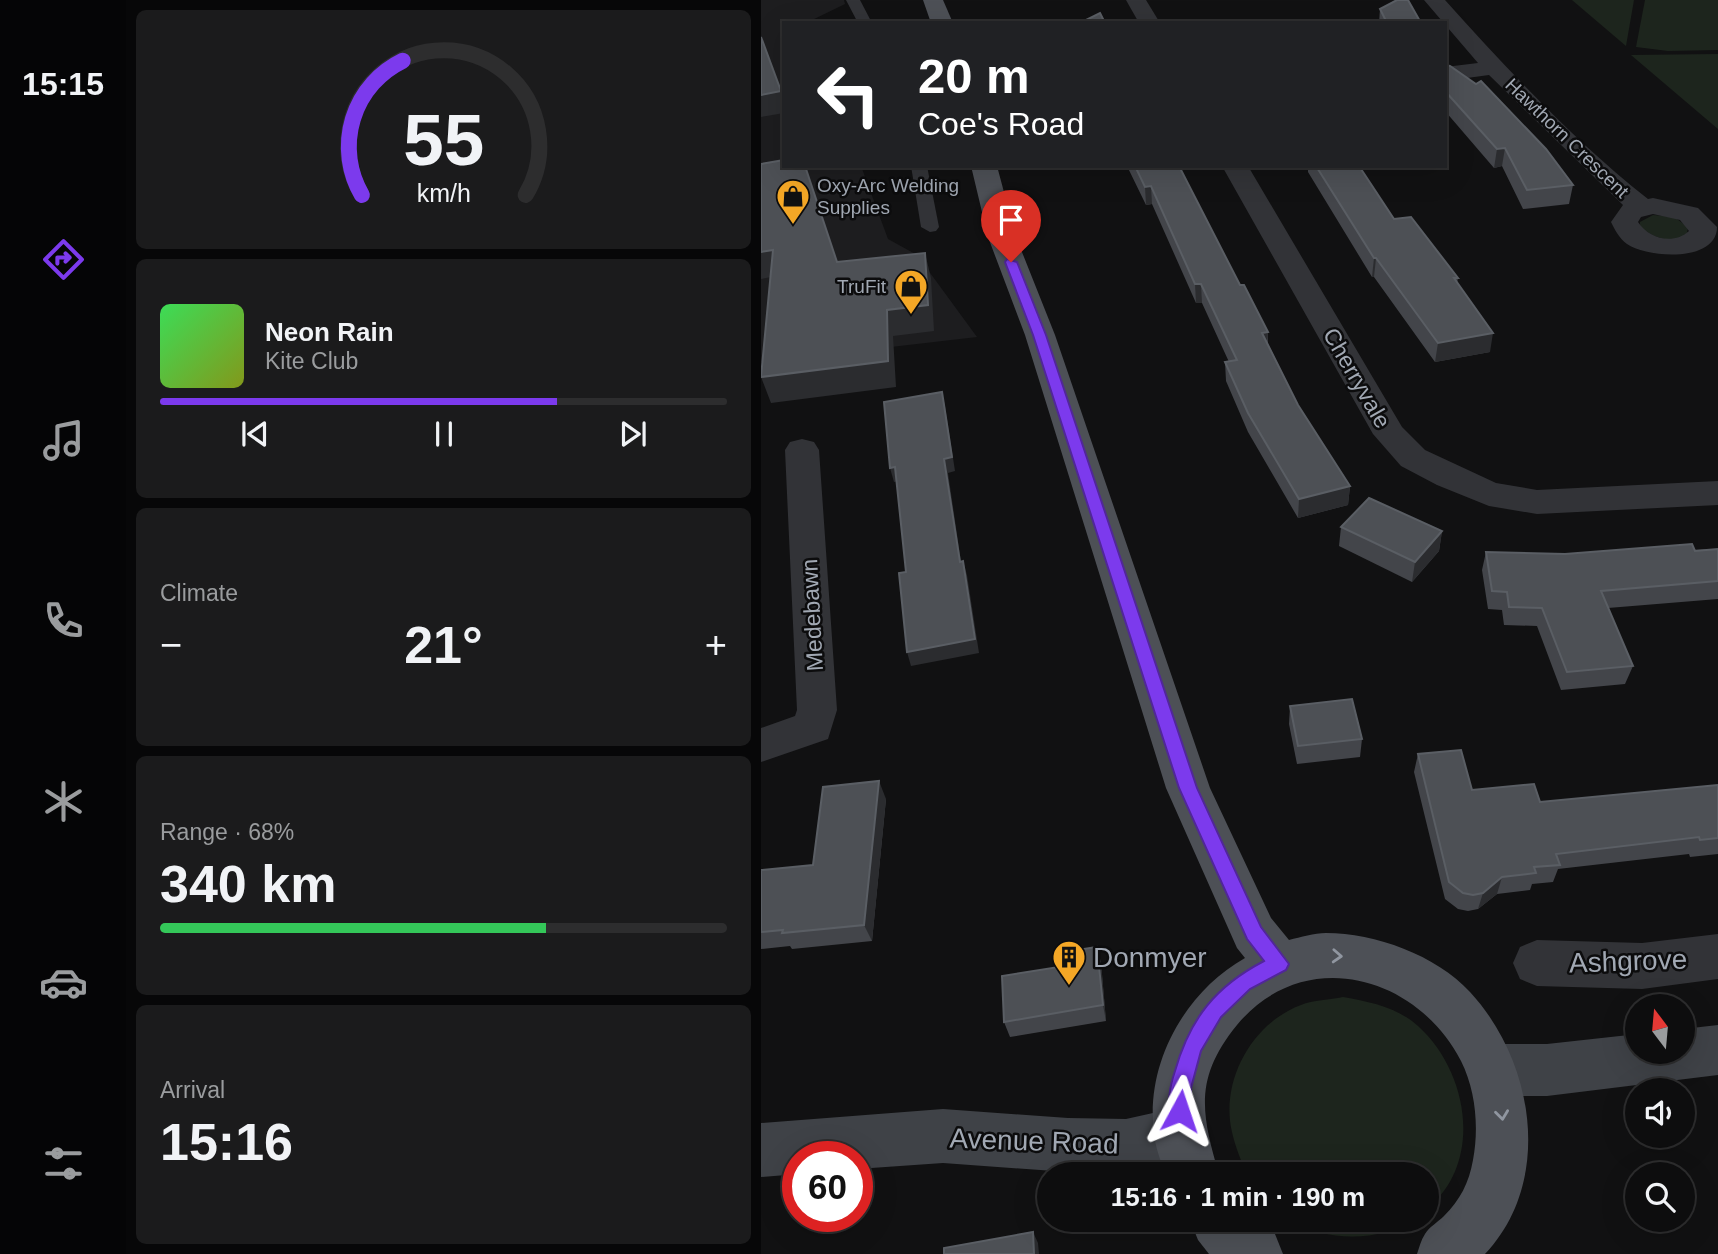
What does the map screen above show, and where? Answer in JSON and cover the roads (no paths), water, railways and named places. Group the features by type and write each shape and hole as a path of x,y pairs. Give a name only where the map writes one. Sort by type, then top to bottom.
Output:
{"main road":[{"path":"933,0 941,21"},
{"path":"985,168 1002,237 1040,335 1188,788 1254,933 1279,964"},
{"path":"1186,1154 1180,1088 1192,1046 1214,1010 1243,982 1279,964 1320,955 1363,957 1404,971 1441,995 1472,1029 1494,1070 1504,1121 1499,1173 1478,1220 1445,1254"},
{"path":"1494,1070 1547,1070 1718,1050"},
{"name":"Avenue Road","path":"761,1150 943,1136 1126,1146 1186,1154"},
{"path":"1227,1232 1255,1254"}],"street":[{"path":"1136,0 1149,21"},
{"name":"Hawthorn Crescent","path":"1434,0 1494,68 1615,186 1641,207"},
{"name":"Hawthorn Crescent","path":"1447,75 1494,68"},
{"name":"Cherryvale","path":"1236,168 1389,434 1413,458 1489,494 1537,502 1718,493"},
{"name":"Medebawn","path":"762,744 813,727 817,710 802,450"},
{"name":"Ashgrove","path":"1537,963 1642,966 1718,956"}],"lane":[{"path":"853,0 864,21"},
{"path":"919,168 930,227"}],"place":[{"name":"Oxy-Arc Welding Supplies","path":"793,226"},
{"name":"TruFit","path":"911,316"},
{"name":"Donmyer","path":"1069,987"}]}
